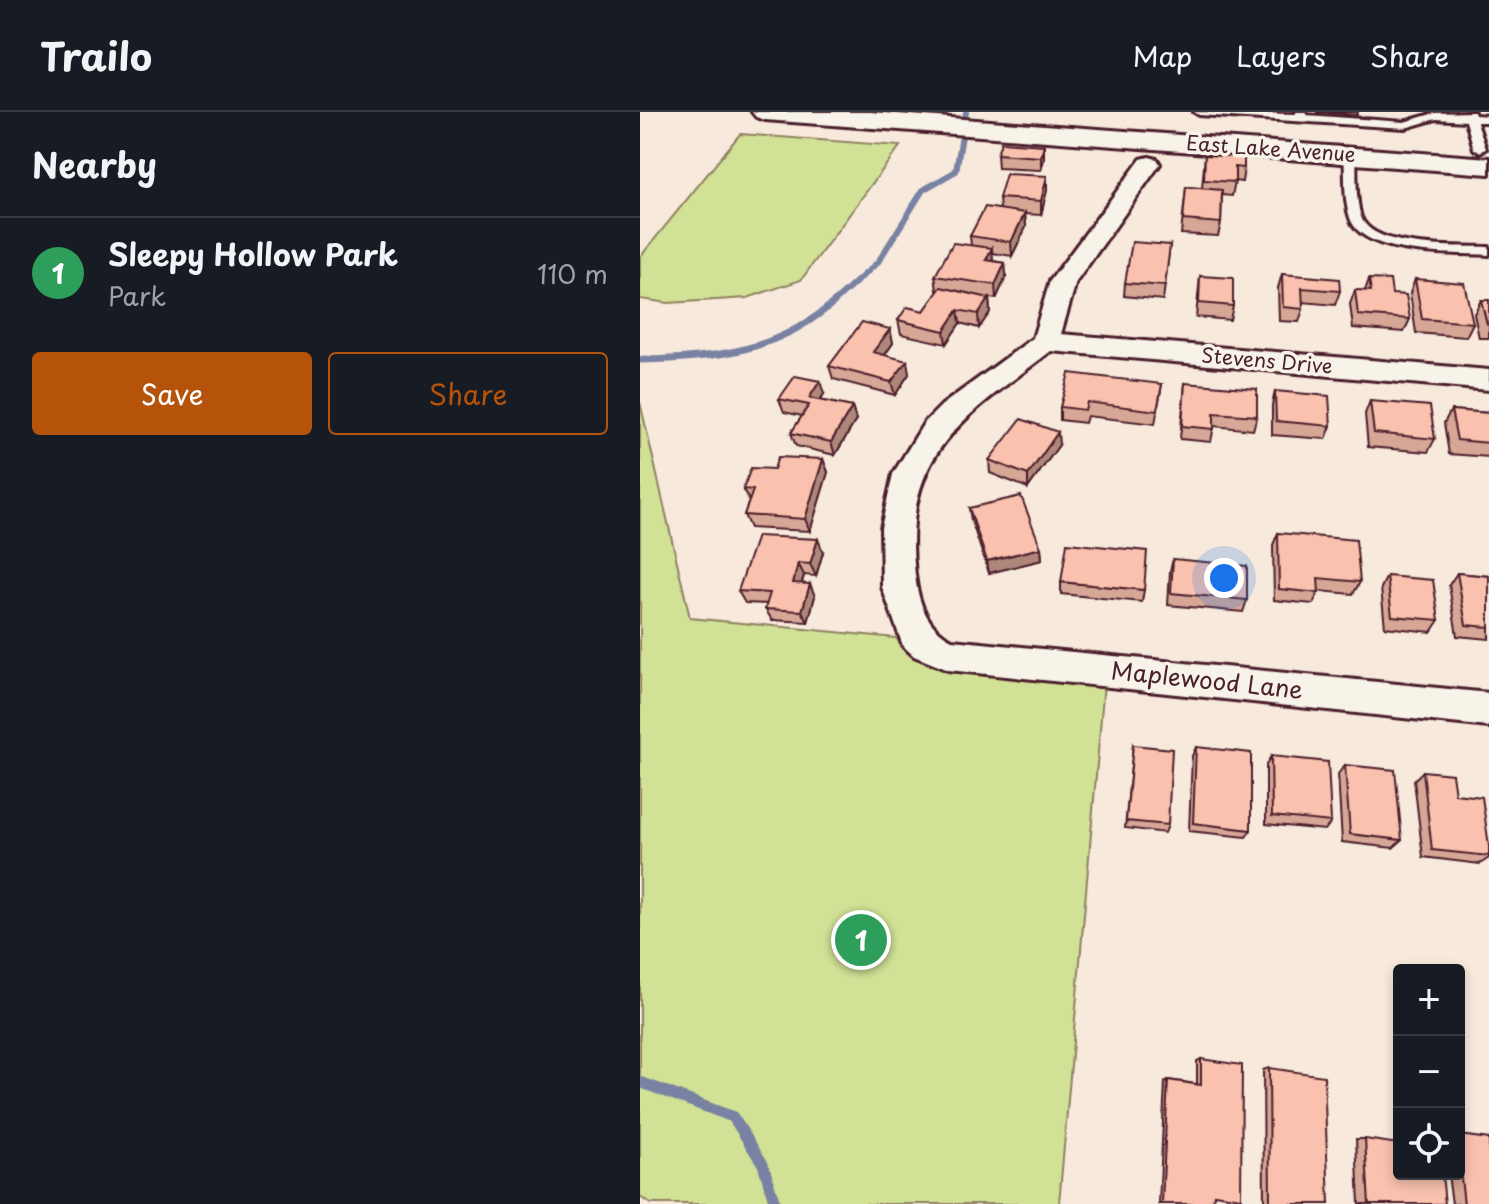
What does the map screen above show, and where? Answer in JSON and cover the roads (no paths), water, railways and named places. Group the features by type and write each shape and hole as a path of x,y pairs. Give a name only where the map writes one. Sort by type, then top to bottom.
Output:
{"main road":[{"name":"East Lake Avenue","path":"765,112 936,116 1350,155 1486,155"},
{"name":"East Lake Avenue","path":"984,122 1199,118 1486,155"}],"street":[{"path":"1045,342 1063,281 1149,164"},
{"name":"Stevens Drive","path":"1045,342 1489,380"},
{"name":"Maplewood Lane","path":"1045,342 952,412 935,430 908,474 897,528 899,587 916,635 927,645 948,655 1489,710"}],"lane":[{"path":"1199,118 1301,115 1405,125 1435,116 1470,115 1489,119"},
{"path":"1470,115 1486,155"},
{"path":"1350,155 1356,219 1371,236 1401,245 1489,251"}],"waterway":[{"path":"832,304 878,262 923,190 956,171 966,112"},
{"path":"640,360 693,358 767,342 813,319 834,302"},
{"path":"640,1082 733,1117 763,1164 775,1204"}],"place":[{"name":"Sleepy Hollow Park","path":"861,940"}]}
